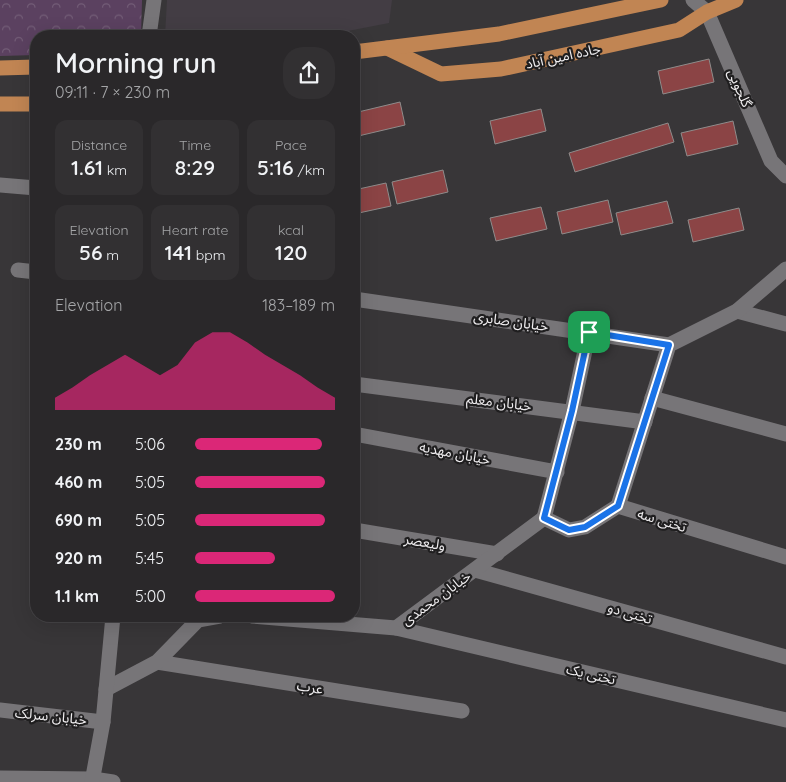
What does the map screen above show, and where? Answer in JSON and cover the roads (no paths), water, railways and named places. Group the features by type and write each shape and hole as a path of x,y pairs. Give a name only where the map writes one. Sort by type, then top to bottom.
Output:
{"main road":[{"path":"360,51 499,34 661,0"},
{"name":"جاده امین آباد","path":"387,48 440,74 501,69 679,30 707,12 736,0"},
{"path":"0,68 30,67"},
{"path":"0,104 30,104"}],"street":[{"path":"150,30 154,0"},
{"name":"گلجویی","path":"693,0 707,12 771,161 786,176"},
{"path":"0,185 30,188"},
{"path":"589,332 572,411 544,518 569,530 585,527 618,506 669,345 737,311 786,269"},
{"path":"18,270 30,271"},
{"name":"خیابان صابری","path":"360,300 669,345"},
{"path":"737,311 786,324"},
{"name":"خیابان معلم","path":"360,385 645,422"},
{"path":"652,398 786,434"},
{"name":"خیابان مهدیه","path":"360,435 557,472"},
{"name":"تختی سه","path":"618,506 786,557"},
{"name":"خیابان محمدی","path":"324,622 396,628 544,518"},
{"name":"ولیعصر","path":"360,531 497,554"},
{"name":"تختی دو","path":"475,570 786,657"},
{"path":"93,780 103,722 112,622"},
{"path":"106,689 158,662 196,622"},
{"name":"تختی یک","path":"396,628 786,720"},
{"name":"عرب","path":"158,662 462,711"},
{"name":"خیابان سرلک","path":"0,710 103,722"},
{"path":"0,778 113,782"}]}
